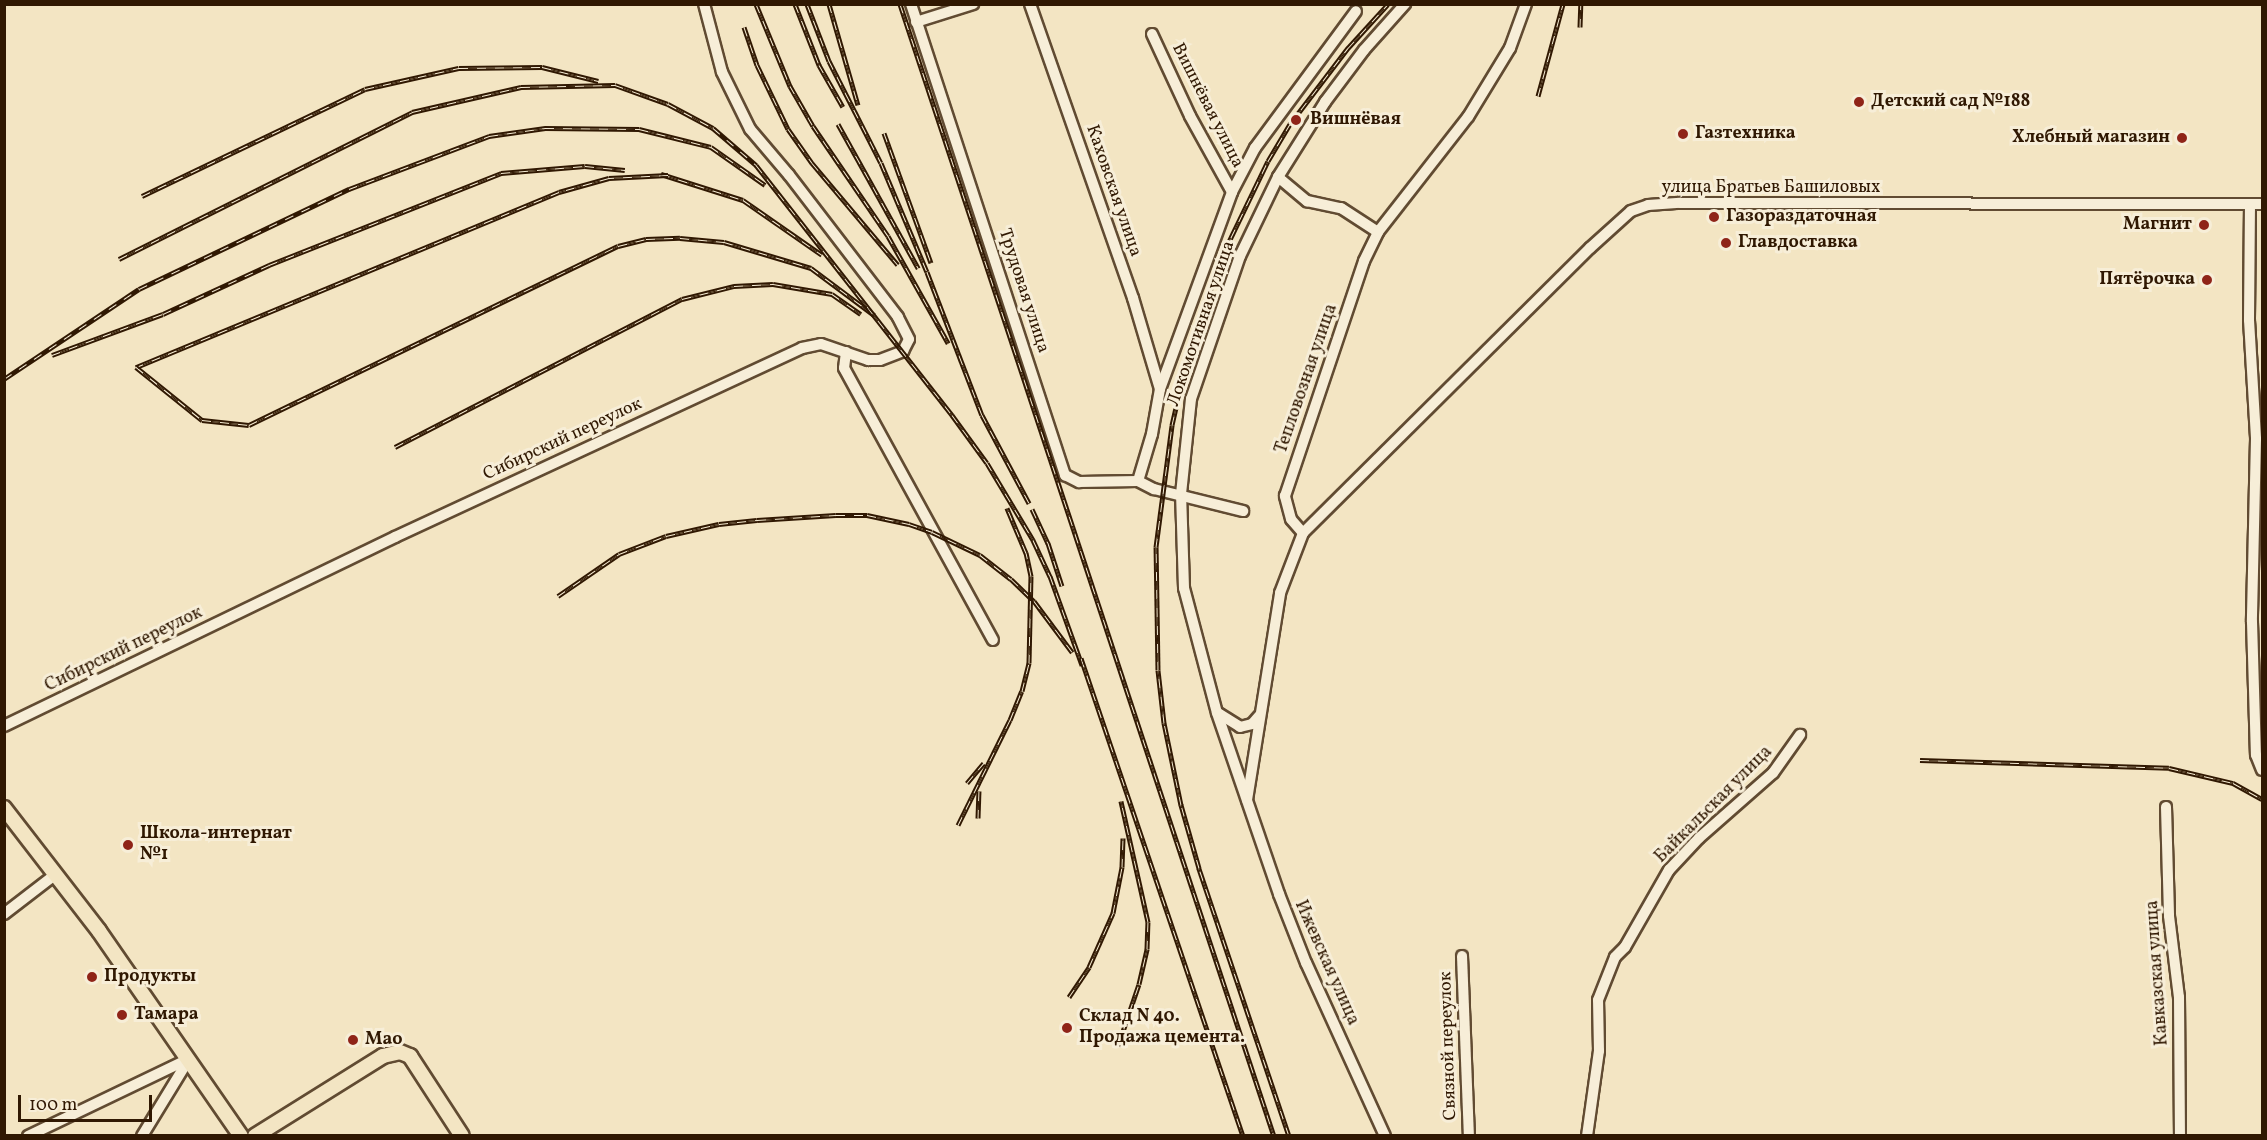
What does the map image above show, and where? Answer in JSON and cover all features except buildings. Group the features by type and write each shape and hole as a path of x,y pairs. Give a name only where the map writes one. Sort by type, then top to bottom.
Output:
{"main road":[{"path":"4,808 56,874 189,1059 241,1136"},
{"path":"255,1136 383,1056 400,1052 410,1056 462,1136"}],"street":[{"name":"Сибирский переулок","path":"4,726 395,537 802,348 821,344 868,360 893,357 908,344 907,332 789,175 750,129 722,72 704,4"},
{"name":"Трудовая улица","path":"910,4 1065,475 1079,482 1138,481 1155,489 1243,511"},
{"path":"916,22 973,4"},
{"name":"Каховская улица","path":"1030,4 1133,298 1160,389"},
{"name":"Локомотивная улица","path":"1247,801 1217,712 1184,588 1181,494 1187,418 1198,377 1240,256 1278,177 1325,102 1364,50 1405,4"},
{"name":"Тепловозная улица","path":"1303,532 1291,519 1285,496 1364,261 1378,232 1468,117 1510,48 1526,4"},
{"path":"1138,481 1152,434 1160,389 1233,192 1255,148 1356,11"},
{"name":"Вишнёвая улица","path":"1152,34 1190,116 1233,192"},
{"path":"1278,177 1307,201 1341,208 1378,232"},
{"path":"2250,204 2249,320 2256,439 2252,622 2256,755 2262,771"},
{"name":"улица Братьев Башиловых","path":"1303,532 1590,248 1631,211 1648,205 2262,204"},
{"path":"846,352 844,368 993,640"},
{"path":"1247,801 1280,593 1303,532"},
{"path":"1217,712 1240,727 1252,724 1259,716"},
{"name":"Байкальская улица","path":"1587,1136 1599,1051 1598,1000 1615,957 1624,947 1669,870 1699,838 1773,773 1800,735"},
{"name":"Ижевская улица","path":"1247,801 1272,876 1306,963 1385,1136"},
{"name":"Кавказская улица","path":"2166,807 2169,916 2179,997 2180,1136"},
{"path":"4,914 56,874"},
{"name":"Связной переулок","path":"1462,956 1469,1136"},
{"path":"28,1136 189,1059"},
{"path":"142,1136 189,1059"}],"railway":[{"path":"756,4 790,86 813,126 888,236 948,343"},
{"path":"795,4 819,65 843,107"},
{"path":"807,4 829,61 881,163 927,272 982,415 1029,503"},
{"path":"829,4 858,105"},
{"path":"900,4 1274,1136"},
{"path":"1289,1136 1199,868 1181,805 1164,723 1158,670 1156,547 1172,425 1188,355 1223,254 1268,161 1290,124 1348,48 1388,4"},
{"path":"1538,96 1563,4"},
{"path":"1580,27 1581,4"},
{"path":"744,27 757,65 788,129 812,163 898,265"},
{"path":"142,196 365,89 459,68 542,67 598,81"},
{"path":"119,259 412,112 521,87 615,85 668,104 713,128 756,165 952,415 987,463 1033,540 1050,576 1082,665"},
{"path":"838,124 918,268"},
{"path":"4,379 139,289 349,189 489,136 545,128 639,129 711,147 765,185"},
{"path":"884,133 931,263"},
{"path":"52,355 163,314 269,265 501,173 585,166 625,170"},
{"path":"661,174 743,200 822,255"},
{"path":"668,175 609,178 559,192 136,367 202,420 249,425 618,246 646,239 680,238 724,242 811,268 874,315"},
{"path":"395,447 682,299 734,286 773,284 832,294 861,314"},
{"path":"958,825 1010,720 1022,691 1029,663 1031,576 1026,553 1007,508"},
{"path":"1032,509 1048,543 1062,586"},
{"path":"558,596 619,554 666,536 719,524 757,520 867,515 909,524 932,532 980,555 1011,579 1034,601 1072,652"},
{"path":"1081,658 1243,1136"},
{"path":"1920,760 2169,768 2233,783 2262,799"},
{"path":"967,783 984,763"},
{"path":"978,818 979,791"},
{"path":"1118,1046 1139,984 1147,949 1148,922 1121,801"},
{"path":"1069,997 1089,967 1113,913 1122,867 1123,838"}],"place":[{"name":"Детский сад №188","path":"1859,102"},
{"name":"Вишнёвая","path":"1296,120"},
{"name":"Газтехника","path":"1683,134"},
{"name":"Хлебный магазин","path":"2182,138"},
{"name":"Газораздаточная","path":"1714,217"},
{"name":"Магнит","path":"2204,225"},
{"name":"Главдоставка","path":"1726,243"},
{"name":"Пятёрочка","path":"2207,280"},
{"name":"Школа-интернат №1","path":"128,845"},
{"name":"Продукты","path":"92,977"},
{"name":"Тамара","path":"122,1015"},
{"name":"Склад N 40. Продажа цемента.","path":"1067,1028"},
{"name":"Мао","path":"353,1040"}]}
